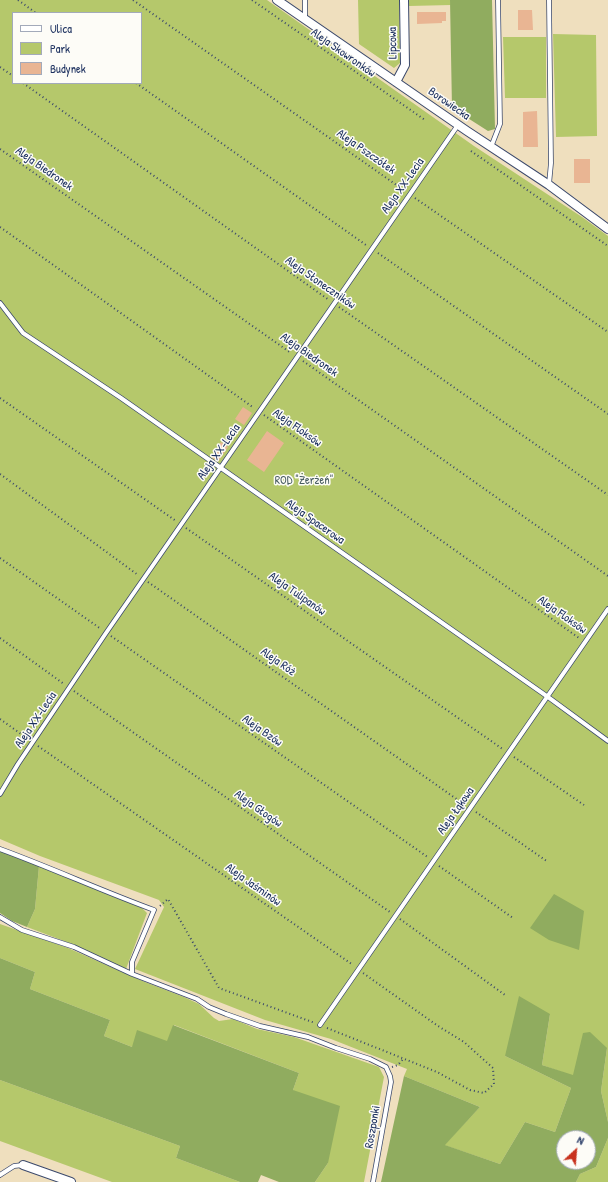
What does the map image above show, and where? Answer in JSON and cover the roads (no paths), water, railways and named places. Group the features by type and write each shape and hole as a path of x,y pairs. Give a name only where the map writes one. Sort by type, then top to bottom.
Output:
{"street":[{"name":"Borowiecka","path":"276,0 549,185 608,229"},
{"name":"Lipcowa","path":"396,82 405,66 404,0"},
{"path":"23,1165 71,1182"}],"lane":[{"path":"305,0 305,20"},
{"path":"491,147 500,124 498,0"},
{"path":"549,0 551,163 549,185"},
{"name":"Aleja XX-Lecia","path":"0,794 106,633 458,124"},
{"name":"Aleja Spacerowa","path":"0,304 23,333 121,398 220,467 548,697 608,741"},
{"name":"Aleja Łąkowa","path":"320,1025 608,609"},
{"path":"0,848 113,895 154,910 132,962 132,974 74,947 22,930 0,917"},
{"name":"Roszponki","path":"132,974 187,994 219,1011 260,1026 308,1037 370,1059 386,1067 391,1082 373,1182"},
{"path":"0,1174 14,1166 23,1165"}],"park label":[{"name":"ROD \"Żerżeń\"","path":"304,481"}]}
